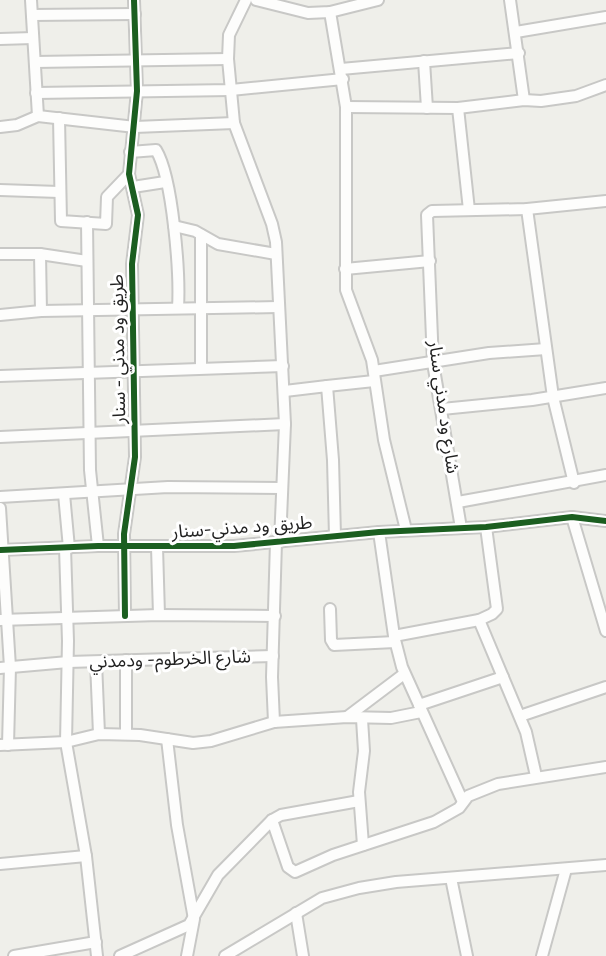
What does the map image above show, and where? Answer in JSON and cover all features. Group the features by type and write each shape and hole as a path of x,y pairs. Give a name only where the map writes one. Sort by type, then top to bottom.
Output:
{"street":[{"path":"31,0 38,116"},
{"path":"134,0 137,91 135,127 130,152 156,150 174,225 179,265 178,308"},
{"path":"246,0 229,34 228,59 234,123 275,231 285,391 273,657 274,722"},
{"path":"256,0 308,13 330,12 378,0"},
{"path":"304,0 308,13"},
{"path":"510,0 524,100"},
{"path":"330,12 346,107 346,290 374,376 384,440 406,530"},
{"path":"32,15 135,14"},
{"path":"516,32 606,17"},
{"path":"0,39 33,38"},
{"path":"36,93 231,90 424,61 519,53"},
{"path":"34,62 228,59"},
{"path":"424,61 427,108"},
{"path":"346,107 458,108 576,96 606,85"},
{"path":"458,108 469,210 527,209 606,201"},
{"path":"0,127 17,125 38,116 135,127 234,123"},
{"path":"59,118 61,221 106,224 108,197 129,174"},
{"name":"طريق ود مدني - سنار","path":"125,616 124,534 132,489 135,429 132,371 134,310 132,264 138,215 129,174 130,152"},
{"path":"133,187 165,182"},
{"path":"0,190 59,192"},
{"path":"527,209 553,397 574,483"},
{"name":"شارع ود مدني سنار","path":"461,528 434,363 427,214 469,210"},
{"name":"طريق ود مدني - سنار","path":"87,222 91,491 98,546"},
{"path":"174,225 218,244 276,254"},
{"path":"201,235 201,368"},
{"path":"0,254 40,254 87,261"},
{"path":"40,254 41,311"},
{"path":"345,269 430,261"},
{"path":"0,315 41,311 278,307"},
{"path":"285,391 327,386 489,353 546,349"},
{"path":"0,376 283,366"},
{"path":"327,386 333,460 334,536"},
{"path":"442,409 553,397 606,388"},
{"path":"0,437 135,429 285,424"},
{"path":"458,502 574,483 606,475"},
{"name":"طريق ود مدني-سنار","path":"0,497 201,486 281,488"},
{"path":"64,494 67,548"},
{"path":"0,508 5,668 4,745 66,742 99,734 126,734 193,743 211,741 274,722 346,717 391,718 503,677"},
{"path":"572,517 606,631"},
{"name":"طريق ود مدني-سنار","path":"2,550 98,546 234,546 380,531 486,527 572,517 606,521"},
{"path":"330,609 331,640 334,645 395,639 479,620 492,614 496,609 486,527"},
{"path":"380,531 395,639 404,674 463,802"},
{"path":"157,547 159,615"},
{"name":"شارع الخرطوم- ودمدني","path":"67,548 66,742 86,856 98,956"},
{"path":"3,619 159,615 275,616"},
{"path":"479,620 520,716 536,776"},
{"name":"شارع الخرطوم- ودمدني","path":"5,668 68,662 273,657"},
{"path":"126,660 126,734"},
{"path":"96,662 99,734"},
{"path":"346,717 404,674"},
{"path":"520,716 606,687"},
{"path":"362,719 364,751 359,801 363,845"},
{"path":"167,739 177,825 194,919 187,956"},
{"path":"272,820 288,867 292,871 434,822 454,811 468,796 498,784 536,776 606,767"},
{"path":"120,956 189,924 218,875 272,820 281,815 359,801"},
{"path":"0,864 86,856"},
{"path":"225,956 322,898 359,888 606,865"},
{"path":"542,956 566,869"},
{"path":"451,878 467,956"},
{"path":"296,913 303,956"},
{"path":"14,956 96,942"}],"cycle path":[{"path":"125,616 124,534 135,457 132,264 138,215 129,174 137,91 134,0"},
{"path":"0,550 98,546 234,546 379,532 486,527 572,517 606,521"}]}
